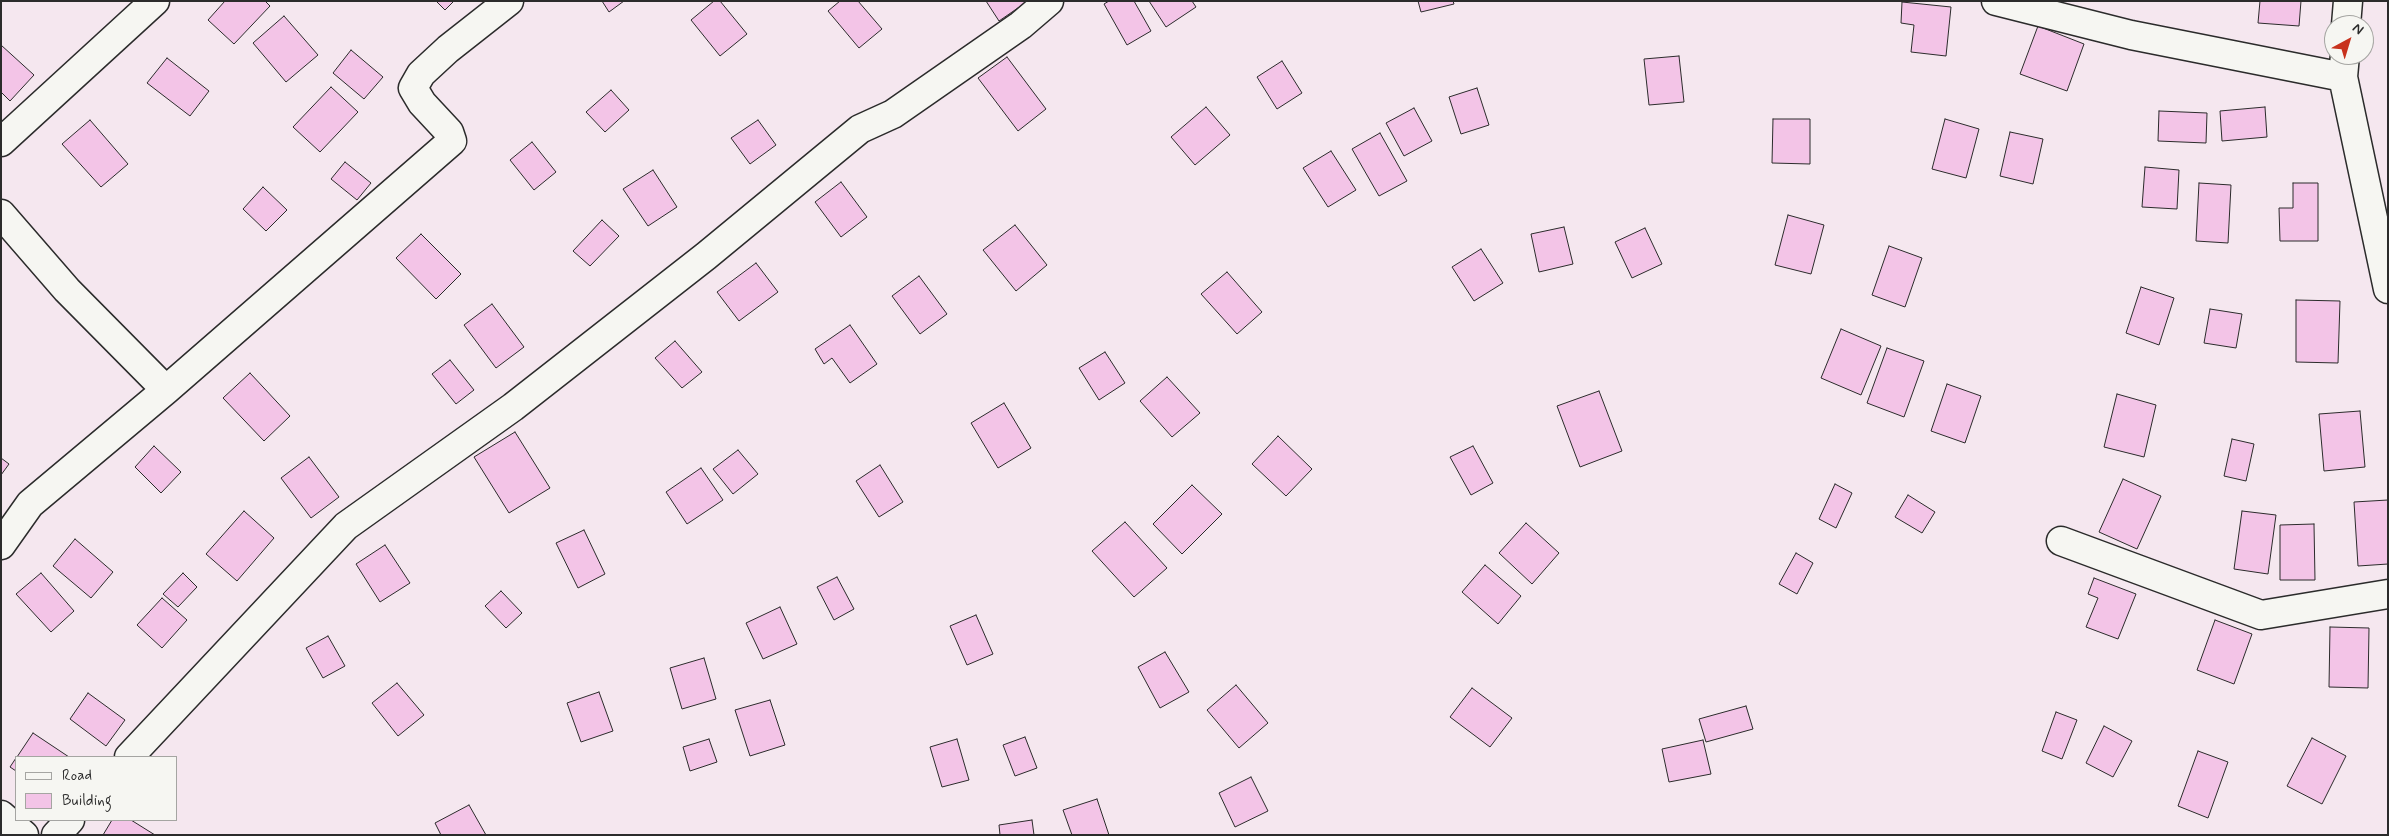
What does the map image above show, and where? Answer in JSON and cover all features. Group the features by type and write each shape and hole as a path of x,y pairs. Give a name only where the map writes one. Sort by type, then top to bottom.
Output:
{"street":[{"path":"1,142 156,1"},
{"path":"1,545 30,504 166,390 452,141 449,132 422,102 413,88 421,74 448,49 509,1"},
{"path":"130,756 346,526 514,407 706,256 860,130 894,114 1021,25 1050,1"},
{"path":"1996,1 2131,35 2344,66 2388,289"},
{"path":"2347,15 2348,1"},
{"path":"1,214 67,290 166,390"},
{"path":"2061,541 2261,615 2388,594"},
{"path":"1,815 24,835"},
{"path":"56,835 69,821"}],"building":[{"path":"225,1 265,1 270,6 234,44 208,20"},
{"path":"436,1 454,1 445,10"},
{"path":"602,1 624,1 609,12"},
{"path":"714,1 720,1 747,34 720,56 691,20"},
{"path":"840,1 858,1 882,29 859,48 828,11"},
{"path":"986,1 1028,1 999,21"},
{"path":"1109,1 1134,1 1151,31 1127,45 1104,4"},
{"path":"1149,1 1192,1 1196,7 1166,27"},
{"path":"1418,1 1453,1 1454,4 1421,12"},
{"path":"2260,1 2301,1 2299,26 2258,23"},
{"path":"1902,2 1951,7 1946,56 1911,52 1914,25 1901,23"},
{"path":"284,16 318,55 286,82 253,43"},
{"path":"2038,26 2084,44 2067,91 2020,74"},
{"path":"1,45 34,75 10,101 1,92"},
{"path":"351,50 383,77 364,99 333,73"},
{"path":"1679,56 1684,102 1649,105 1644,59"},
{"path":"1007,57 1046,109 1018,131 978,78"},
{"path":"167,58 209,91 190,116 147,83"},
{"path":"1282,61 1302,93 1277,109 1257,77"},
{"path":"331,87 358,112 320,152 293,127"},
{"path":"1477,88 1489,125 1461,134 1449,97"},
{"path":"611,90 629,110 605,132 586,112"},
{"path":"1206,107 1230,135 1195,165 1171,137"},
{"path":"2265,107 2267,137 2222,141 2220,111"},
{"path":"1414,108 1432,141 1404,156 1386,123"},
{"path":"2159,111 2207,113 2206,143 2158,141"},
{"path":"1773,119 1810,119 1810,164 1772,163"},
{"path":"1945,119 1979,129 1966,178 1932,169"},
{"path":"90,120 128,164 101,187 62,144"},
{"path":"758,120 776,145 750,164 731,138"},
{"path":"2010,132 2043,139 2033,184 2000,176"},
{"path":"1380,133 1407,181 1379,196 1352,149"},
{"path":"532,142 556,172 534,190 510,160"},
{"path":"1331,151 1356,190 1328,207 1303,168"},
{"path":"345,162 371,183 357,200 331,179"},
{"path":"2145,167 2179,170 2177,209 2142,207"},
{"path":"653,170 677,207 648,226 623,189"},
{"path":"841,182 867,217 841,237 815,202"},
{"path":"2199,183 2231,185 2228,243 2196,241"},
{"path":"2293,183 2318,183 2318,241 2280,241 2279,208 2293,208"},
{"path":"263,187 287,210 266,231 243,209"},
{"path":"1788,215 1824,225 1811,274 1775,265"},
{"path":"602,220 619,236 590,266 573,251"},
{"path":"1015,225 1047,265 1016,291 983,250"},
{"path":"1564,227 1573,264 1539,272 1531,234"},
{"path":"1645,228 1662,264 1632,278 1615,242"},
{"path":"421,234 461,274 436,299 396,258"},
{"path":"1889,246 1922,258 1905,307 1872,295"},
{"path":"1481,249 1503,283 1474,301 1452,267"},
{"path":"756,263 778,292 739,321 717,292"},
{"path":"1227,272 1262,312 1237,334 1201,294"},
{"path":"919,276 947,314 920,334 892,296"},
{"path":"2141,287 2174,298 2159,345 2126,333"},
{"path":"2296,300 2340,301 2338,363 2296,362"},
{"path":"492,304 524,347 496,368 464,325"},
{"path":"2210,309 2242,314 2236,348 2204,343"},
{"path":"850,325 877,364 850,383 832,358 824,364 815,349"},
{"path":"1841,329 1881,346 1861,395 1821,378"},
{"path":"675,341 702,372 682,388 655,358"},
{"path":"1887,348 1924,361 1904,417 1867,403"},
{"path":"1105,352 1125,383 1099,400 1079,368"},
{"path":"450,360 474,390 456,404 432,374"},
{"path":"250,373 290,416 264,441 223,398"},
{"path":"1167,377 1200,413 1172,437 1140,401"},
{"path":"1947,384 1981,396 1965,443 1931,431"},
{"path":"1599,391 1622,451 1580,467 1557,406"},
{"path":"2117,394 2156,405 2144,457 2104,447"},
{"path":"1004,403 1031,448 998,468 971,423"},
{"path":"2360,411 2365,467 2324,471 2319,414"},
{"path":"515,432 550,488 509,513 474,457"},
{"path":"1278,436 1312,469 1286,496 1252,464"},
{"path":"2232,439 2254,444 2246,481 2224,476"},
{"path":"154,446 181,472 161,493 135,467"},
{"path":"1473,446 1493,483 1471,495 1450,457"},
{"path":"738,450 758,474 733,494 713,469"},
{"path":"309,457 339,497 311,518 281,478"},
{"path":"1,458 9,464 1,475"},
{"path":"880,465 903,502 879,517 856,481"},
{"path":"701,468 723,500 687,524 666,492"},
{"path":"2123,479 2161,496 2137,549 2099,532"},
{"path":"1835,484 1852,493 1836,528 1819,519"},
{"path":"1192,485 1222,514 1182,554 1153,524"},
{"path":"1908,495 1935,512 1922,533 1895,517"},
{"path":"2388,500 2388,564 2358,566 2354,502"},
{"path":"244,511 274,538 237,581 206,554"},
{"path":"2242,511 2276,515 2268,574 2234,569"},
{"path":"1125,522 1167,568 1134,597 1092,551"},
{"path":"1526,523 1559,553 1532,584 1499,553"},
{"path":"2314,524 2315,580 2280,580 2280,525"},
{"path":"584,530 605,574 578,588 556,543"},
{"path":"75,539 113,572 91,598 53,566"},
{"path":"385,545 410,583 380,602 356,564"},
{"path":"1796,553 1813,563 1797,594 1779,584"},
{"path":"1485,565 1521,596 1498,624 1462,592"},
{"path":"41,573 74,611 51,632 16,594"},
{"path":"183,573 197,587 178,607 163,594"},
{"path":"837,577 854,609 834,620 817,587"},
{"path":"2094,578 2136,594 2118,639 2086,627 2098,598 2088,594"},
{"path":"501,591 522,613 506,628 485,606"},
{"path":"162,598 187,620 162,648 137,625"},
{"path":"780,607 797,644 763,659 746,623"},
{"path":"976,615 993,654 967,665 950,626"},
{"path":"2215,620 2252,634 2234,684 2197,670"},
{"path":"2330,627 2369,628 2368,688 2329,687"},
{"path":"328,636 345,666 323,678 306,648"},
{"path":"1165,652 1189,692 1160,708 1138,667"},
{"path":"704,658 716,699 682,709 670,668"},
{"path":"397,683 424,715 398,736 372,703"},
{"path":"1236,685 1268,723 1239,748 1207,710"},
{"path":"1472,688 1512,718 1490,747 1450,717"},
{"path":"599,692 613,731 581,742 567,703"},
{"path":"88,693 125,720 106,746 70,719"},
{"path":"770,700 785,745 750,756 735,710"},
{"path":"1746,706 1753,729 1706,742 1699,719"},
{"path":"2056,712 2077,720 2062,759 2042,751"},
{"path":"2104,726 2132,741 2113,777 2086,763"},
{"path":"33,733 68,756 18,756"},
{"path":"1025,737 1037,768 1015,776 1003,745"},
{"path":"2312,738 2346,756 2322,804 2287,786"},
{"path":"709,739 717,762 690,771 683,747"},
{"path":"957,739 969,780 942,787 930,747"},
{"path":"1703,740 1711,774 1669,782 1662,749"},
{"path":"2198,751 2228,762 2208,818 2178,806"},
{"path":"15,760 15,770 10,767"},
{"path":"1251,777 1268,811 1235,827 1219,793"},
{"path":"1097,799 1109,835 1072,835 1063,810"},
{"path":"469,805 486,835 441,835 435,823"},
{"path":"1032,820 1034,835 1000,835 999,825"},
{"path":"111,821 133,821 155,835 103,835"}]}
